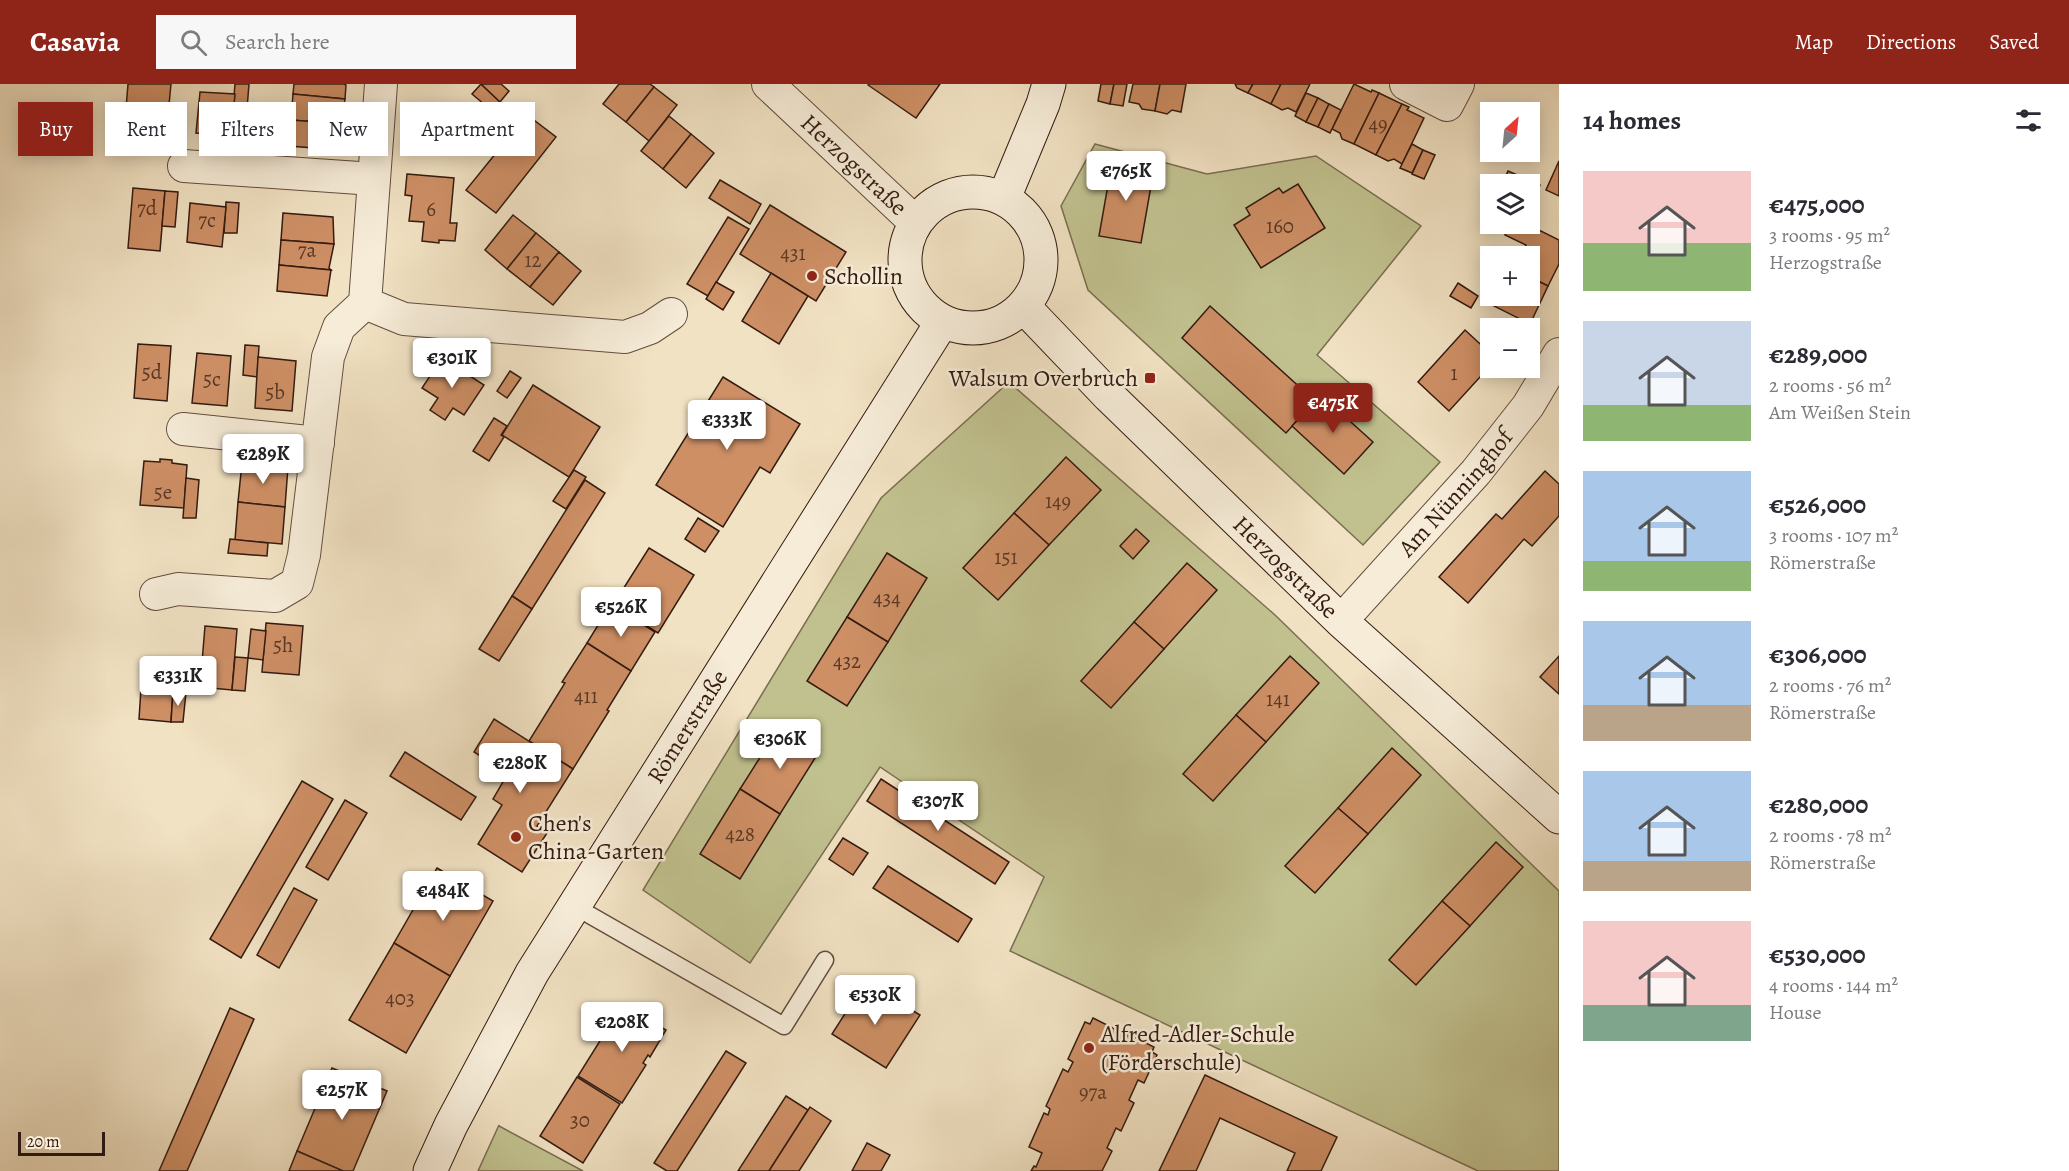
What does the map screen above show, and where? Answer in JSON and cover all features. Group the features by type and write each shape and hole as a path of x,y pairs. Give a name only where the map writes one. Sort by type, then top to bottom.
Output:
{"main road":[{"path":"1004,198 1049,84"},
{"path":"965,192 985,192 1004,198 1021,211 1034,228 1041,248 1042,269 1036,290 1023,307 1006,321 986,328 963,328 942,322 924,308 910,289 904,267 906,243 915,222 929,207 946,196 965,192"},
{"name":"Herzogstraße","path":"1023,307 1108,396 1341,621 1559,817"},
{"name":"Römerstraße","path":"430,1171 451,1125 532,972 942,322"}],"street":[{"path":"156,594 178,590 275,596 297,583 304,555 328,357 339,327 365,303 381,84"},
{"name":"Herzogstraße","path":"768,84 915,222"},
{"path":"1406,84 1448,105 1458,84"},
{"path":"184,166 374,179"},
{"path":"365,303 404,319 625,337 650,328 671,314"},
{"name":"Am Nünninghof","path":"1341,621 1476,472 1528,406 1559,354"},
{"path":"183,429 318,443"}],"lane":[{"path":"574,906 783,1026 825,960"}],"green space":[{"path":"1095,144 1207,174 1316,156 1421,226 1317,355 1440,462 1363,545 1088,290 1061,206"},
{"path":"1009,382 1275,615 1559,891 1559,1171 1478,1171 1010,951 1044,877 880,767 750,963 643,890 881,498"},
{"path":"499,1126 583,1171 478,1171"}],"building":[{"path":"128,84 171,84 169,102 127,102"},
{"path":"235,84 249,84 248,102 234,102"},
{"path":"294,84 344,84 346,85 345,99 293,94"},
{"path":"481,84 500,102 481,102 472,94"},
{"path":"481,84 501,84 509,91 500,102"},
{"path":"619,84 650,84 654,87 626,122 603,104"},
{"path":"869,84 940,84 916,118"},
{"path":"1101,84 1114,84 1110,104 1098,101"},
{"path":"1114,84 1127,84 1123,106 1110,104"},
{"path":"1133,84 1160,84 1155,111 1142,109 1139,104 1129,102"},
{"path":"1160,84 1186,84 1181,112 1172,110 1167,114 1155,111"},
{"path":"1235,84 1253,84 1248,93 1237,88"},
{"path":"1253,84 1281,84 1271,104 1248,93"},
{"path":"1281,84 1310,84 1296,112 1288,108 1282,110 1271,104"},
{"path":"1354,84 1379,93 1354,144 1342,139 1340,133 1332,129"},
{"path":"654,87 677,105 649,141 626,122"},
{"path":"200,92 235,94 234,102 199,102"},
{"path":"1306,93 1318,98 1306,122 1295,116"},
{"path":"1379,93 1402,104 1376,155 1354,144"},
{"path":"293,94 345,99 344,102 308,102 308,121 296,120 296,102 292,102"},
{"path":"1318,98 1329,104 1318,127 1306,122"},
{"path":"199,102 199,133 196,133"},
{"path":"1329,104 1341,110 1330,133 1318,127"},
{"path":"1402,104 1409,107 1407,110 1424,118 1402,164 1394,159 1388,161 1376,155"},
{"path":"669,116 691,134 663,169 641,151"},
{"path":"296,120 308,121 308,148 296,147"},
{"path":"535,121 556,137 496,213 466,190 494,156 535,156"},
{"path":"691,134 714,153 686,188 663,169"},
{"path":"1412,144 1423,150 1412,173 1400,168"},
{"path":"1423,150 1435,155 1424,179 1412,174"},
{"path":"1559,161 1559,196 1546,190"},
{"path":"1112,162 1154,169 1141,243 1099,236"},
{"path":"407,174 454,178 450,223 457,223 455,241 439,240 439,243 422,241 424,222 409,221 412,196 405,195"},
{"path":"720,180 761,204 750,224 709,198"},
{"path":"1298,184 1325,228 1261,268 1234,225 1250,215 1246,208 1279,188 1283,193"},
{"path":"133,188 165,191 160,251 128,248"},
{"path":"165,191 178,192 175,227 162,226"},
{"path":"226,202 239,203 237,233 224,233"},
{"path":"190,203 226,207 222,247 187,242"},
{"path":"770,205 846,252 816,301 740,254"},
{"path":"283,213 333,217 334,244 281,240"},
{"path":"513,215 536,233 507,269 485,250"},
{"path":"728,217 749,229 708,296 687,284"},
{"path":"1540,230 1559,240 1559,264 1548,286 1540,282 1540,246 1525,246 1505,235 1540,234"},
{"path":"536,233 559,252 530,287 507,269"},
{"path":"281,240 334,244 329,268 331,270 279,265"},
{"path":"559,252 581,271 553,305 530,287"},
{"path":"279,265 331,270 327,296 277,291"},
{"path":"771,273 808,296 779,344 742,321"},
{"path":"716,282 734,292 723,310 706,299"},
{"path":"1540,282 1548,286 1540,303"},
{"path":"1458,283 1478,296 1471,308 1450,296"},
{"path":"1210,306 1315,401 1286,433 1182,338"},
{"path":"1494,306 1539,306 1533,318 1518,318"},
{"path":"1465,330 1480,344 1480,377 1449,411 1418,382"},
{"path":"138,344 171,346 167,401 134,398"},
{"path":"245,345 259,346 257,377 243,375"},
{"path":"197,353 231,356 227,406 192,403"},
{"path":"258,357 296,361 292,411 255,408"},
{"path":"442,358 484,385 464,415 453,408 445,420 430,410 438,398 422,388"},
{"path":"510,371 521,378 507,398 497,391"},
{"path":"723,377 800,424 770,473 760,467 723,527 656,485"},
{"path":"533,385 600,427 569,477 502,435"},
{"path":"1321,395 1373,442 1344,474 1292,426"},
{"path":"494,418 507,426 501,435 504,437 489,461 473,451"},
{"path":"229,447 254,449 252,464 227,461"},
{"path":"1066,457 1101,490 1049,545 1014,513"},
{"path":"160,459 187,465 184,508 140,505 144,461 160,462"},
{"path":"242,463 288,467 285,507 238,502"},
{"path":"574,470 586,477 566,509 553,501"},
{"path":"1545,471 1559,484 1559,516 1532,546 1524,539 1468,603 1439,577 1496,514 1502,519"},
{"path":"186,478 199,480 196,518 183,518"},
{"path":"585,480 605,493 532,609 512,596"},
{"path":"238,502 285,507 282,544 235,540"},
{"path":"1014,513 1049,545 998,600 963,568"},
{"path":"698,518 719,531 705,552 685,539"},
{"path":"1136,529 1149,541 1133,559 1120,546"},
{"path":"230,539 268,543 267,556 228,553"},
{"path":"649,548 694,575 658,633 613,605"},
{"path":"887,553 927,578 888,642 847,617"},
{"path":"1187,563 1217,590 1164,649 1134,622"},
{"path":"512,596 532,609 499,661 479,649"},
{"path":"611,604 655,632 631,671 587,643"},
{"path":"847,617 888,642 847,706 807,681"},
{"path":"1134,622 1164,649 1111,708 1081,681"},
{"path":"266,623 303,626 299,675 262,672"},
{"path":"205,626 237,629 232,690 200,687"},
{"path":"251,629 266,631 263,660 248,658"},
{"path":"587,643 631,671 573,769 529,741"},
{"path":"1290,656 1319,683 1266,742 1236,715"},
{"path":"1559,656 1559,694 1540,677"},
{"path":"235,657 248,658 245,691 232,690"},
{"path":"143,658 175,660 171,722 139,719"},
{"path":"173,691 186,692 183,722 171,722"},
{"path":"1236,715 1266,742 1213,801 1183,774"},
{"path":"494,719 573,769 537,826 547,833 522,872 478,844 502,805 493,799 511,768 502,762 498,767 474,752"},
{"path":"780,726 820,750 780,814 740,789"},
{"path":"1392,748 1421,775 1368,834 1338,808"},
{"path":"405,752 476,797 461,820 390,776"},
{"path":"881,779 1009,862 995,884 867,801"},
{"path":"302,781 333,799 241,958 210,939"},
{"path":"740,789 780,814 740,879 700,854"},
{"path":"345,800 367,813 328,880 306,867"},
{"path":"1338,808 1368,834 1315,893 1285,866"},
{"path":"843,838 868,853 853,875 829,859"},
{"path":"1496,842 1523,867 1470,926 1442,901"},
{"path":"888,866 972,919 958,942 873,888"},
{"path":"437,868 493,901 450,976 394,943"},
{"path":"294,888 317,900 279,968 257,955"},
{"path":"1442,901 1470,926 1416,985 1389,960"},
{"path":"394,943 450,976 406,1053 349,1020"},
{"path":"866,981 884,992 879,1000 896,1012 902,1004 920,1015 886,1068 832,1034"},
{"path":"623,1004 666,1030 650,1057 648,1055 643,1063 646,1065 622,1103 578,1076"},
{"path":"230,1008 254,1019 187,1171 159,1171"},
{"path":"1093,1018 1119,1031 1117,1034 1126,1038 1128,1034 1154,1047 1152,1052 1157,1055 1144,1083 1138,1080 1129,1100 1134,1103 1121,1131 1116,1128 1107,1148 1112,1151 1102,1171 1031,1171 1034,1166 1036,1167 1042,1153 1029,1147 1044,1113 1048,1115 1050,1109 1046,1106 1063,1069 1068,1072 1073,1062 1068,1059 1085,1022 1090,1024"},
{"path":"726,1051 746,1063 677,1171 667,1171 654,1163"},
{"path":"332,1068 387,1091 353,1171 343,1171 297,1151"},
{"path":"1205,1075 1337,1137 1321,1171 1287,1171 1295,1153 1220,1118 1196,1171 1159,1171"},
{"path":"577,1077 620,1104 583,1163 540,1136"},
{"path":"786,1096 808,1110 769,1171 738,1171"},
{"path":"810,1107 831,1121 799,1171 769,1171"},
{"path":"867,1143 890,1155 881,1171 852,1171"},
{"path":"297,1151 343,1171 289,1171"}],"place":[{"name":"Schollin","path":"812,276"},
{"name":"Walsum Overbruch","path":"1150,378"},
{"name":"Chen's China-Garten","path":"516,837"},
{"name":"Alfred-Adler-Schule (Förderschule)","path":"1089,1048"}]}
